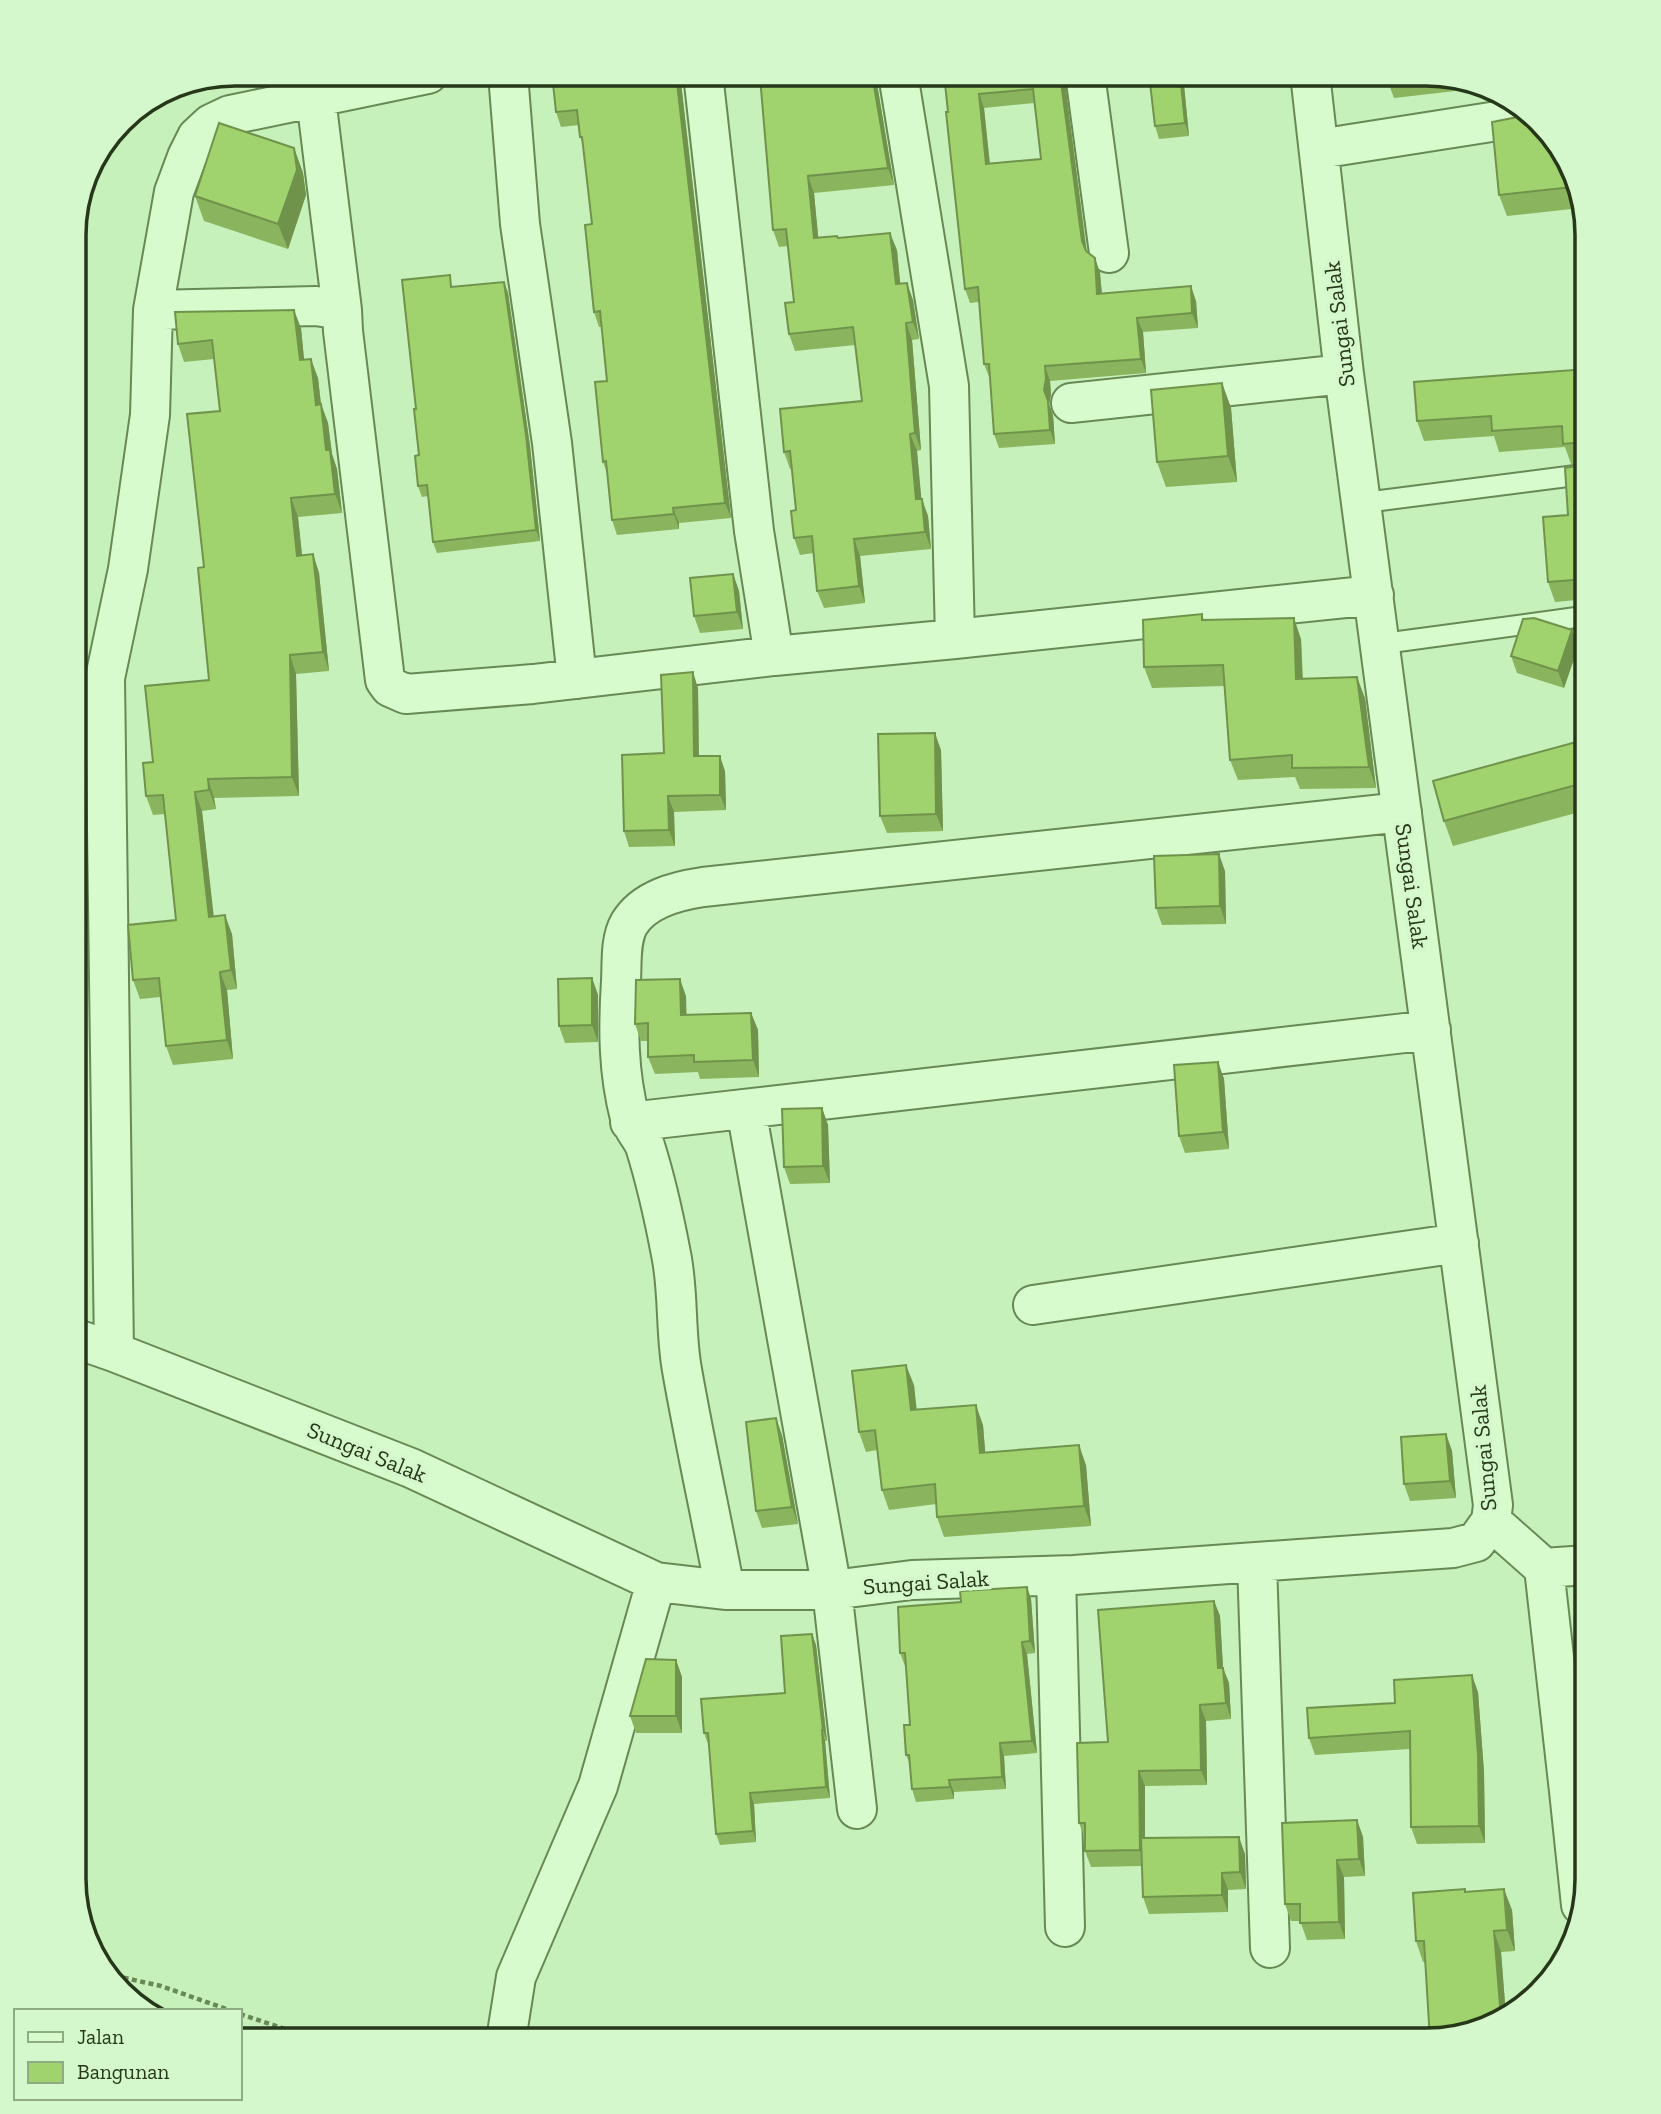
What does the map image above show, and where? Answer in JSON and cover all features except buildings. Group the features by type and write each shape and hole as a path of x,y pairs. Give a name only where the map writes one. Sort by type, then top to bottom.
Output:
{"street":[{"path":"114,1352 105,678 128,569 150,415 153,310 174,192 197,137 211,124 230,114 312,86"},
{"path":"315,86 385,680 390,687 406,694 533,684 774,656 1374,595"},
{"path":"509,86 520,224 552,443 577,679"},
{"path":"704,86 754,531 774,656"},
{"path":"900,86 948,386 955,639"},
{"path":"1087,86 1109,253"},
{"name":"Sungai Salak","path":"86,1343 411,1468 656,1583 725,1590 832,1590 912,1580 1056,1576 1257,1563 1453,1548 1476,1542 1491,1521 1493,1505 1344,374 1311,86"},
{"path":"1319,149 1518,118"},
{"path":"153,310 316,306 342,310"},
{"path":"1071,403 1344,374"},
{"path":"725,1590 682,1368 672,1258 656,1181 642,1139 630,1122 619,1062 623,942 635,916 660,898 703,887 1402,812"},
{"path":"630,1122 1431,1030"},
{"path":"746,1109 832,1590 857,1809"},
{"path":"1033,1305 1459,1243"},
{"path":"1491,1521 1544,1568 1575,1770"},
{"path":"1257,1563 1270,1948"},
{"path":"1544,1568 1575,1566"},
{"path":"1056,1576 1065,1927"},
{"path":"508,2028 516,1977 598,1786 656,1583"}],"lane":[{"path":"1362,503 1575,476"},
{"path":"1380,645 1575,618"}],"path":[{"path":"123,1978 161,1986 226,2009"},
{"path":"242,2015 282,2028"}]}
